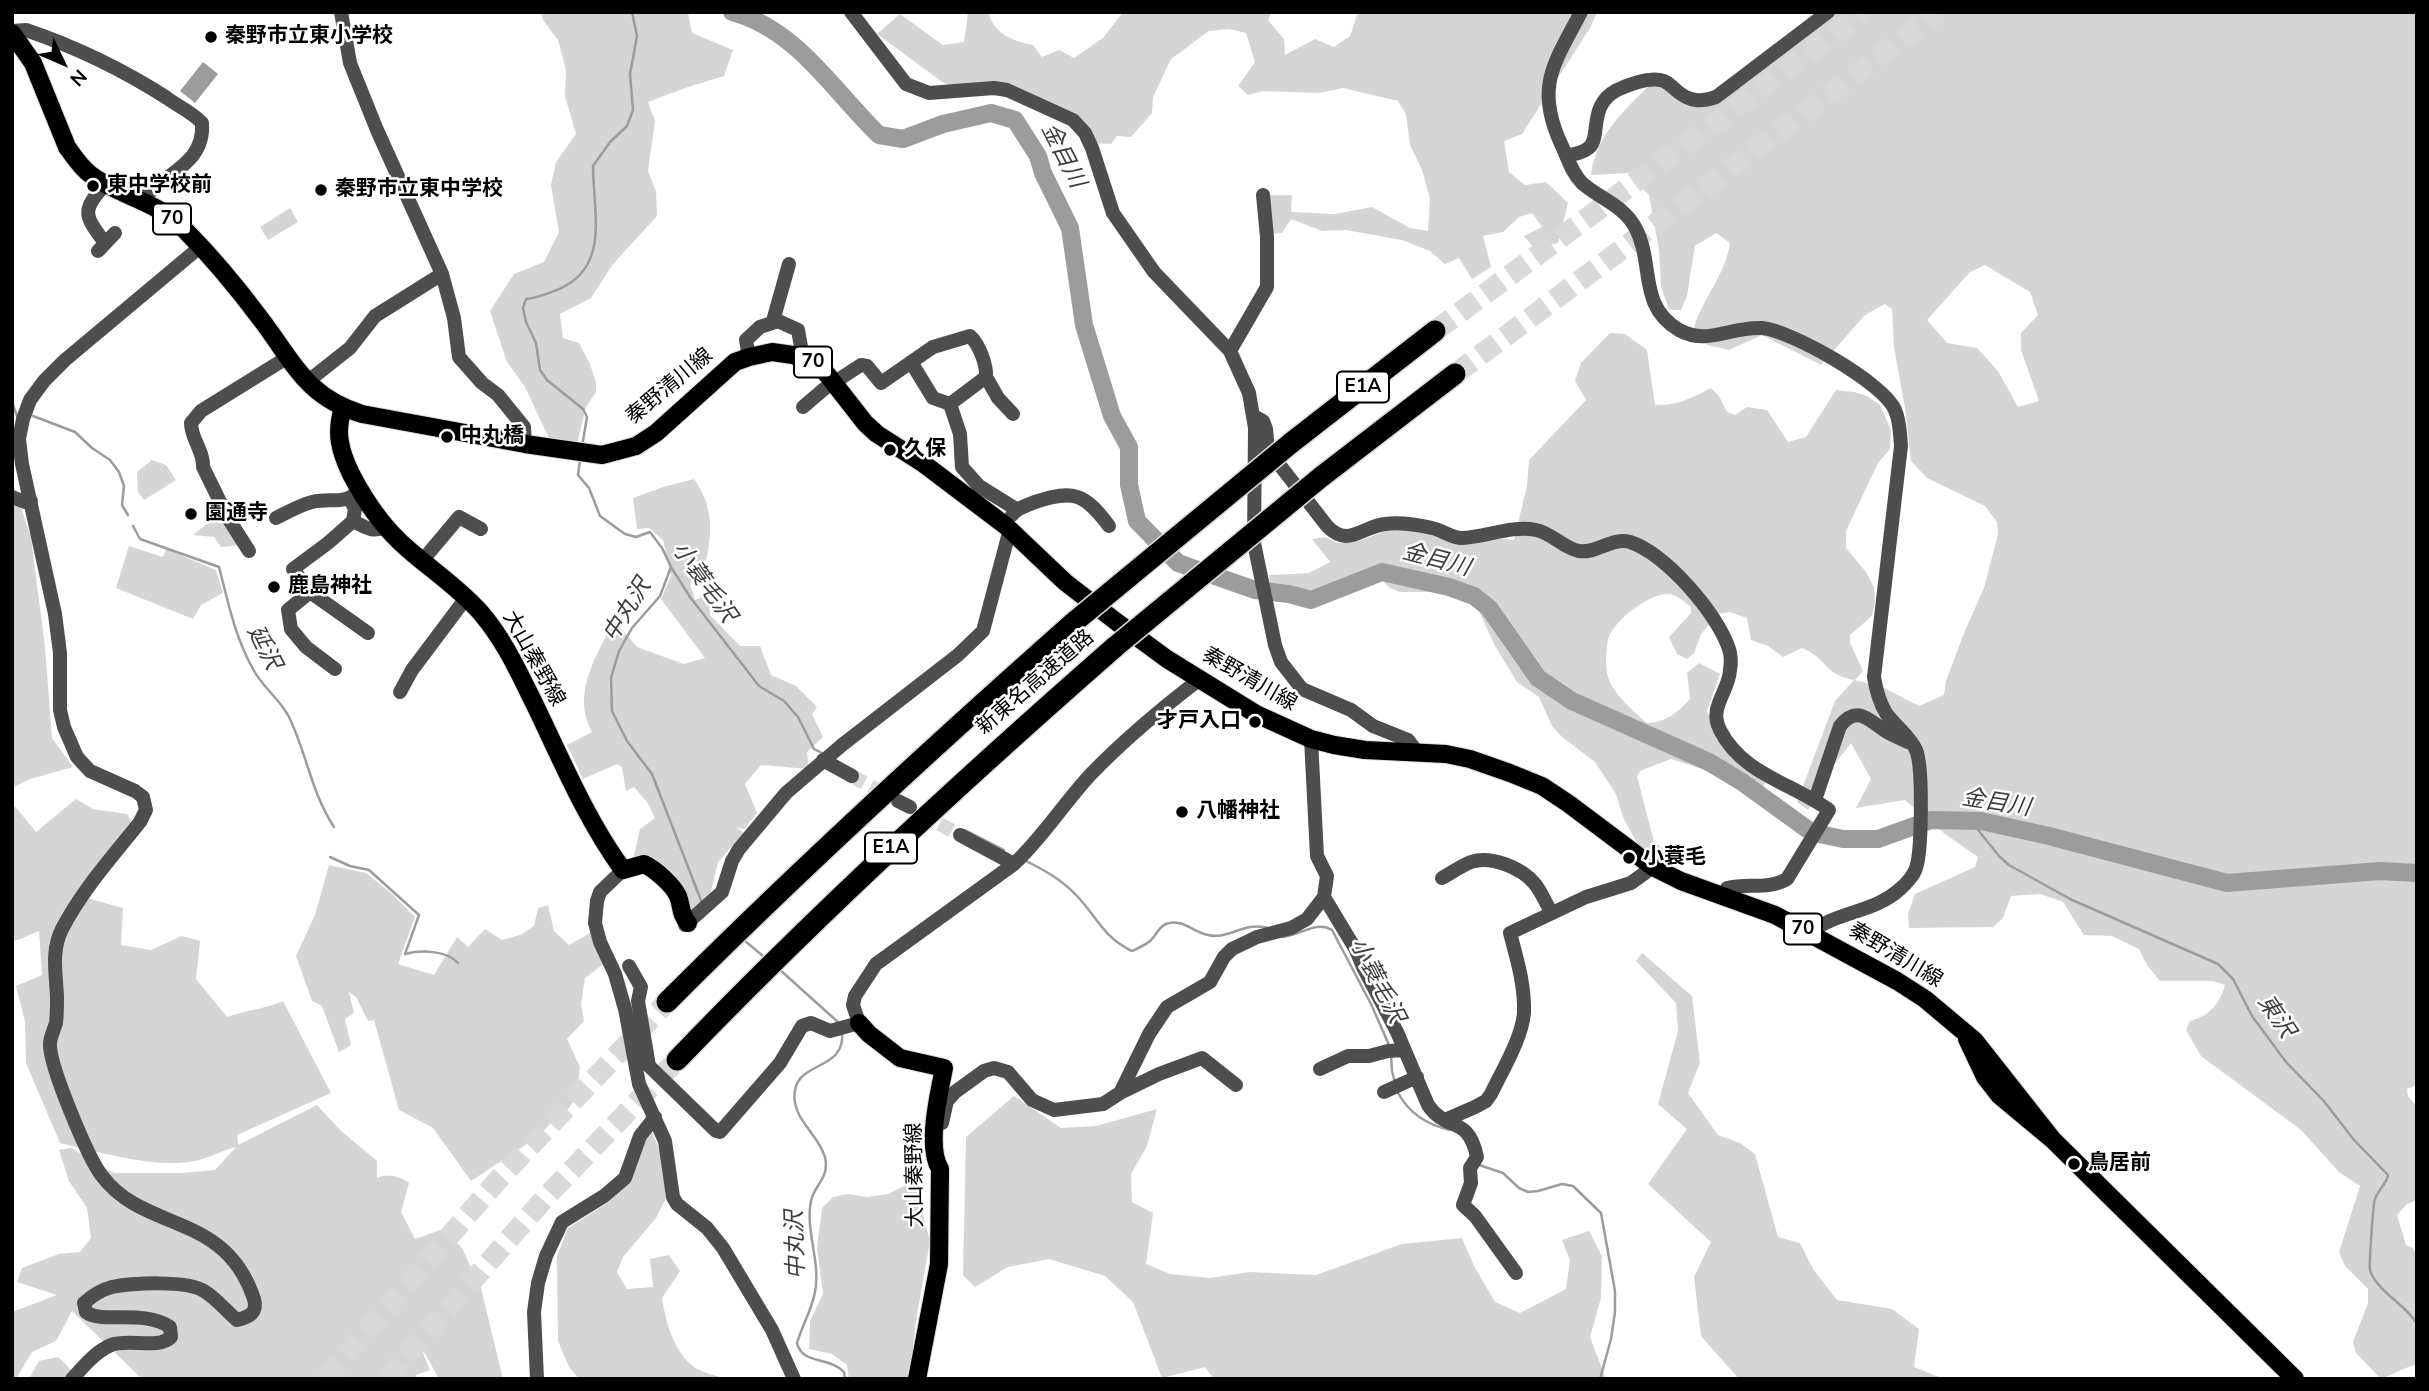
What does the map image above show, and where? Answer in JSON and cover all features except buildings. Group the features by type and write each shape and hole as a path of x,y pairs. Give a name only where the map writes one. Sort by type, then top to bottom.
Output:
{"highway":[{"name":"新東名高速道路","path":"667,1002 819,853 1073,622 1291,443 1435,331"},
{"name":"新東名高速道路","path":"677,1060 895,843 983,763 1116,646 1321,477 1455,374"}],"main road":[{"name":"70","path":"12,32 33,63 67,147 83,168 106,184 164,212 200,247 262,320 307,383 325,398 362,414 525,444"},
{"name":"秦野清川線","path":"525,444 588,454 620,452 656,433 736,362 772,352 812,362 826,373 877,434 924,464 1008,527 1065,582 1167,659 1256,714 1311,739 1365,750 1417,752 1470,759 1542,786 1653,867 1681,881 1774,915 1897,981 1925,999 1960,1027 1992,1087 2053,1140 2295,1379"},
{"name":"大山秦野線","path":"343,408 338,440 355,495 385,527 466,598 503,643 591,822 623,870"},
{"path":"623,870 644,864 649,867 677,894 687,924"},
{"name":"大山秦野線","path":"847,1026 869,1034 900,1058 944,1068 937,1104 934,1143 936,1162 940,1169 939,1264 917,1379"}],"street":[{"path":"341,12 350,63 442,274 454,318 459,357 482,383 498,395 524,427 525,444"},
{"path":"851,12 905,84 929,93 1007,90 1073,120 1085,133 1093,148 1113,213 1154,272 1230,351 1249,393 1254,416 1253,531 1281,662 1302,689 1351,710 1373,726 1408,740 1417,752"},
{"path":"1581,12 1551,69 1548,83 1554,129 1574,173 1584,184 1621,209 1633,224 1642,241 1652,301 1667,322 1700,338 1747,328 1765,328 1820,352 1863,376 1882,391 1895,408 1900,428 1901,446 1874,677 1885,711 1918,753 1919,853 1916,869 1899,890 1856,912 1821,923 1810,933"},
{"path":"1567,156 1588,149 1594,141 1599,110 1618,90 1648,80 1657,80 1668,83 1691,100 1717,97 1828,12"},
{"path":"12,32 26,30 101,59 146,84 202,123 202,140 188,161 155,185 142,200"},
{"path":"106,184 95,196 87,214 88,221 106,242"},
{"path":"1230,351 1267,287 1267,237 1263,195"},
{"path":"72,1379 92,1357 111,1345 134,1341 160,1343 170,1337 170,1327 163,1322 134,1316 92,1317 86,1312 84,1303 95,1293 112,1287 192,1285 206,1291 237,1320 249,1317 255,1303 230,1256 215,1242 121,1195 104,1178 93,1163 53,1065 50,1043 56,1021 55,950 61,930 146,810 143,797 135,791 89,771 76,757 64,727 60,710 60,653 55,614 19,439 30,400 44,381 65,360 200,247"},
{"path":"773,321 789,264"},
{"path":"307,383 350,348 375,316 442,274"},
{"path":"749,357 746,340 760,327 773,321 785,323 798,330 803,358"},
{"path":"803,407 865,365 881,383 933,347 970,336 975,340 987,370 986,377 998,398 1013,414"},
{"path":"249,551 203,467 204,459 191,429 191,422 201,411 288,357"},
{"path":"911,362 933,398 950,404"},
{"path":"950,404 986,377"},
{"path":"950,404 960,434 962,467 979,486 1016,509"},
{"path":"1254,416 1263,421 1268,450 1327,526 1342,537 1351,537 1387,524 1433,528 1459,538 1524,529 1536,530 1581,552 1613,542 1628,541 1644,548 1696,593 1730,651 1730,673 1715,715 1720,730 1745,762 1829,810 1794,870 1780,884 1737,885 1727,888 1724,896"},
{"path":"687,924 722,892 739,849 772,807 823,761 958,655 983,631 1008,527 1016,509 1059,494 1075,496 1094,506 1109,526"},
{"path":"276,518 317,500 342,502 355,495 353,521 293,569 310,592 368,633"},
{"path":"12,497 25,502 31,501"},
{"path":"422,561 459,517 481,528"},
{"path":"353,521 369,530 385,527"},
{"path":"310,592 288,610 291,629 306,647 335,669"},
{"path":"400,692 412,670 466,598"},
{"path":"629,966 641,986 638,1001 649,1066 717,1132 722,1131 780,1063 803,1026 811,1023 827,1031 847,1026 855,996 876,964 1014,864 1032,847 1091,774 1159,710 1200,679"},
{"path":"1815,800 1840,726 1846,719 1861,715 1889,733 1912,743"},
{"path":"1120,1093 1149,1034 1167,1007 1210,982 1228,953 1257,937 1303,922 1324,897 1327,876 1317,856 1311,739"},
{"path":"823,761 852,776"},
{"path":"960,835 1014,864"},
{"path":"1442,878 1484,859 1503,864 1524,874 1535,884 1552,913"},
{"path":"1449,1126 1491,1094 1520,1031 1524,1013 1520,972 1510,933 1586,897 1631,883 1653,867"},
{"path":"623,870 600,892 595,923 625,1009 639,1084 665,1140 673,1197 677,1204 707,1228 723,1248 772,1330 794,1379"},
{"path":"1324,897 1356,950 1397,1050 1399,1085 1428,1105 1435,1115 1449,1126 1465,1129 1470,1135 1473,1162 1471,1183 1463,1205 1475,1216 1516,1273"},
{"path":"1321,1069 1348,1056 1369,1056 1397,1050"},
{"path":"940,1169 943,1114 947,1101 984,1070 1002,1069 1032,1100 1054,1110 1103,1104 1158,1074 1202,1058 1236,1085"},
{"path":"537,1379 534,1312 538,1283 546,1256 562,1222 604,1196 625,1178 640,1136 655,1117"}],"shaded area":[{"path":"541,12 688,13 692,33 733,50 724,76 648,102 655,121 648,171 656,191 657,216 613,264 591,298 560,314 563,338 579,343 596,383 596,392 586,407 577,444 549,438 525,387 507,362 490,311 514,274 544,262 559,232 551,185 556,162 576,134 565,96 566,70 558,40 543,20"},
{"path":"968,12 988,12 999,31 1011,39 1033,45 1042,57 1059,50 1074,58 1103,38 1123,12 1272,12 1268,20 1284,39 1285,55 1315,39 1334,47 1350,36 1358,12 1597,12 1590,28 1522,134 1504,141 1509,172 1525,185 1546,182 1568,203 1558,243 1535,249 1524,236 1542,227 1532,213 1519,217 1503,232 1483,236 1491,267 1472,279 1459,258 1445,264 1430,251 1402,240 1346,230 1322,231 1291,219 1282,233 1270,234 1267,195 1292,195 1291,212 1335,214 1372,207 1410,228 1428,231 1430,199 1422,170 1410,145 1406,114 1398,101 1343,88 1319,93 1263,91 1248,95 1238,86 1255,62 1246,33 1229,29 1209,31 1171,59 1153,97 1152,113 1131,137 1117,136 1111,144 1091,143 1084,125 996,94 962,93 941,81 877,34 900,14 943,45 964,42"},
{"path":"1818,12 2417,12 2417,1085 2407,1089 2408,1096 2417,1107 2417,1200 2407,1204 2397,1215 2406,1245 2413,1248 2417,1254 2417,1368 2413,1365 2381,1379 2356,1353 2353,1342 2368,1303 2368,1289 2345,1266 2339,1252 2360,1186 2339,1172 2301,1130 2201,1056 2186,1030 2190,1021 2212,1009 2225,985 2213,981 2160,981 2139,949 2112,936 2084,935 2063,902 2040,894 2011,896 2003,918 1993,927 1909,928 1908,914 1915,894 1975,867 1978,857 1945,834 1905,800 1856,808 1871,779 1851,743 1833,766 1808,810 1797,802 1835,701 1854,680 1837,674 1802,648 1783,657 1768,646 1751,640 1747,618 1729,612 1718,614 1701,634 1694,653 1687,659 1677,654 1669,637 1691,613 1691,607 1671,594 1660,595 1642,603 1624,617 1611,632 1606,653 1608,677 1619,696 1647,723 1654,723 1671,716 1690,699 1687,673 1699,663 1720,674 1707,711 1722,746 1765,781 1764,786 1740,789 1702,769 1671,759 1640,771 1637,776 1654,842 1669,852 1660,860 1638,845 1623,817 1616,794 1595,762 1562,737 1552,726 1539,697 1517,682 1495,646 1479,611 1477,590 1468,584 1447,592 1400,592 1390,588 1379,577 1329,598 1270,590 1269,575 1309,573 1330,562 1312,539 1325,537 1338,543 1362,540 1391,529 1514,540 1527,486 1529,460 1586,400 1575,381 1581,363 1610,333 1625,334 1647,350 1655,405 1677,403 1711,388 1719,396 1727,412 1735,415 1747,407 1767,410 1788,442 1806,437 1836,390 1867,396 1880,405 1891,430 1890,449 1878,463 1846,531 1846,548 1866,572 1874,587 1875,601 1872,616 1850,635 1850,643 1863,671 1855,680 1880,686 1919,706 1944,695 1946,681 1984,588 1998,534 1997,522 1985,506 1927,478 1911,461 1894,347 1892,309 1885,304 1865,315 1821,365 1762,335 1729,350 1707,345 1694,327 1724,266 1730,243 1716,233 1695,246 1687,296 1681,310 1669,310 1661,286 1659,250 1649,195 1628,173 1591,175 1594,160 1607,132 1659,76 1687,94 1712,94","holes":["1985,265 2030,292 2038,315 2021,333 2021,350 2039,401 2018,407 1998,371 1977,348 1947,343 1927,320 1970,272"]},
{"path":"203,62 218,74 195,103 180,91"},
{"path":"290,208 298,222 268,240 260,227"},
{"path":"152,460 166,465 176,480 144,500 138,492 137,472"},
{"path":"694,479 706,503 710,526 703,575 690,583 695,600 709,594 710,615 740,646 760,646 771,675 796,686 817,707 812,714 823,737 807,752 809,769 761,765 745,784 757,813 744,829 737,828 744,833 718,862 711,891 700,908 688,918 677,894 632,864 640,829 655,818 647,802 634,787 626,791 622,767 617,764 583,779 567,745 592,732 586,718 585,689 600,647 615,621 637,647 684,664 705,658 661,599 671,576 663,540 649,528 637,529 633,498"},
{"path":"12,480 31,538 45,647 52,738 73,767 30,779 12,788"},
{"path":"223,517 240,545 221,547 214,537 193,535 214,518"},
{"path":"129,546 163,557 166,549 216,570 223,593 201,605 193,619 116,588"},
{"path":"12,791 13,804 36,832 76,799 93,809 127,814 135,827 76,895 123,908 121,945 151,950 182,936 200,941 196,979 227,1017 283,1001 331,1093 237,1135 238,1145 317,1105 340,1130 377,1161 377,1178 394,1176 409,1183 401,1212 415,1239 443,1229 462,1248 479,1280 503,1379 439,1379 419,1343 430,1370 416,1375 418,1379 142,1379 72,1311 56,1341 32,1352 16,1379 12,1379 12,1312 57,1295 17,1282 22,1268 59,1254 80,1252 91,1238 87,1208 69,1181 59,1150 71,1148 114,1173 181,1173 215,1170 236,1147 195,1161 163,1163 60,1143 26,1063 25,1022 16,986 42,975 39,931 12,941"},
{"path":"329,865 366,873 415,917 398,964 434,975 457,937 468,947 485,929 502,940 520,935 534,926 538,908 548,905 554,931 569,945 593,931 606,962 585,978 581,1005 584,1021 567,1039 580,1067 576,1098 564,1115 552,1122 536,1138 471,1181 433,1128 399,1110 374,1020 368,1021 356,997 349,992 354,1013 345,1019 351,1045 339,1052 322,1006 312,1001 296,956 315,915"},
{"path":"1642,953 1692,996 1700,1063 1688,1093 1718,1135 1740,1143 1755,1154 1778,1237 1800,1243 1813,1269 1837,1300 1892,1309 1919,1329 1914,1367 1944,1379 1739,1379 1701,1336 1694,1277 1711,1242 1648,1184 1687,1129 1658,1104 1678,1031 1676,1003 1636,961"},
{"path":"1014,1096 1061,1128 1096,1126 1157,1109 1147,1146 1131,1174 1132,1202 1153,1213 1146,1264 1170,1274 1210,1278 1250,1272 1316,1275 1402,1244 1462,1238 1474,1266 1495,1302 1520,1313 1566,1289 1570,1260 1562,1240 1589,1231 1602,1256 1601,1298 1590,1337 1606,1379 1214,1379 1205,1367 1162,1378 1133,1302 1105,1276 1049,1259 1008,1267 975,1287 963,1275 966,1137"},
{"path":"651,1129 661,1154 666,1198 656,1218 623,1257 617,1272 627,1289 653,1287 650,1259 669,1255 680,1271 662,1298 672,1336 681,1353 694,1367 725,1379 579,1379 569,1367 558,1341 557,1256 568,1228 606,1204 628,1181 633,1163"},
{"path":"914,1181 930,1241 916,1321 910,1379 849,1379 847,1365 832,1354 809,1349 810,1321 823,1294 817,1248 822,1208 833,1197 848,1194 867,1197 888,1194"},
{"path":"58,1357 81,1379 29,1379 39,1361"}],"waterway":[{"name":"小蓑毛沢","path":"582,447 587,417 583,409 547,380 540,370 536,343 523,308 526,299 557,290 574,280 585,268 592,253 596,220 593,166 610,142 627,126 633,110 630,74 637,36 632,12"},
{"name":"金目川","path":"732,12 755,20 795,47 879,135 903,139 943,124 991,113 1015,120 1038,156 1043,173 1070,228 1084,325 1112,416 1129,447 1129,485 1137,521 1178,563 1255,590 1311,600 1382,572 1449,587 1474,596 1489,608 1538,678 1572,701 1709,762 1815,833 1843,839 1878,839 1931,820 1981,821 2227,883 2380,871 2417,873"},
{"name":"延沢","path":"12,402 17,416"},
{"name":"延沢","path":"33,416 75,432 110,460 119,472 124,486 122,505 128,515"},
{"name":"小蓑毛沢","path":"580,460 578,475 589,488 600,516 625,534 636,537 650,532 690,597 759,686 784,701 798,717 814,749 822,753"},
{"name":"延沢","path":"133,526 140,539 219,567 241,644 257,675 289,717 314,787 334,827"},
{"name":"中丸沢","path":"671,567 660,596 632,628 619,651 611,678 612,711 627,741 652,774 702,903"},
{"name":"東沢","path":"1971,821 2009,865 2070,899 2218,964 2233,979 2252,1016 2286,1062 2388,1175 2374,1203 2370,1270 2380,1286 2417,1324"},
{"name":"小蓑毛沢","path":"965,830 1004,850"},
{"name":"延沢","path":"330,857 350,866 369,870 419,915 405,954 433,952 458,963"},
{"name":"小蓑毛沢","path":"1026,861 1066,885 1114,940 1132,951 1149,942 1163,925 1172,923 1216,936 1251,927 1268,928"},
{"name":"小蓑毛沢","path":"1282,937 1320,927 1332,930 1389,1045"},
{"name":"中丸沢","path":"745,941 763,956"},
{"name":"中丸沢","path":"779,969 839,1023"},
{"name":"中丸沢","path":"842,1032 837,1053 805,1074 795,1090 800,1117 821,1148 826,1164 824,1176 813,1195 810,1212 816,1269 815,1292 797,1343 804,1355 838,1367 844,1372 845,1379"},
{"name":"小蓑毛沢","path":"1391,1055 1395,1083"},
{"name":"小蓑毛沢","path":"1398,1093 1420,1117 1450,1130"},
{"name":"小蓑毛沢","path":"1479,1165 1503,1173 1519,1188 1528,1192 1562,1184 1573,1186 1601,1213 1615,1291 1615,1312 1600,1379"}],"tunnel":[{"path":"1435,331 1864,12"},
{"path":"1455,374 1939,12"},
{"path":"852,776 890,797"},
{"path":"921,814 960,835"},
{"path":"325,1379 498,1180 667,1002"},
{"path":"386,1379 546,1197 677,1060"}],"place":[{"name":"秦野市立東小学校","path":"211,37"},
{"name":"東中学校前","path":"93,186"},
{"name":"秦野市立東中学校","path":"321,190"},
{"name":"中丸橋","path":"447,437"},
{"name":"久保","path":"890,450"},
{"name":"園通寺","path":"191,514"},
{"name":"鹿島神社","path":"274,587"},
{"name":"才戸入口","path":"1255,722"},
{"name":"八幡神社","path":"1182,812"},
{"name":"小蓑毛","path":"1629,858"},
{"name":"鳥居前","path":"2074,1164"}]}
